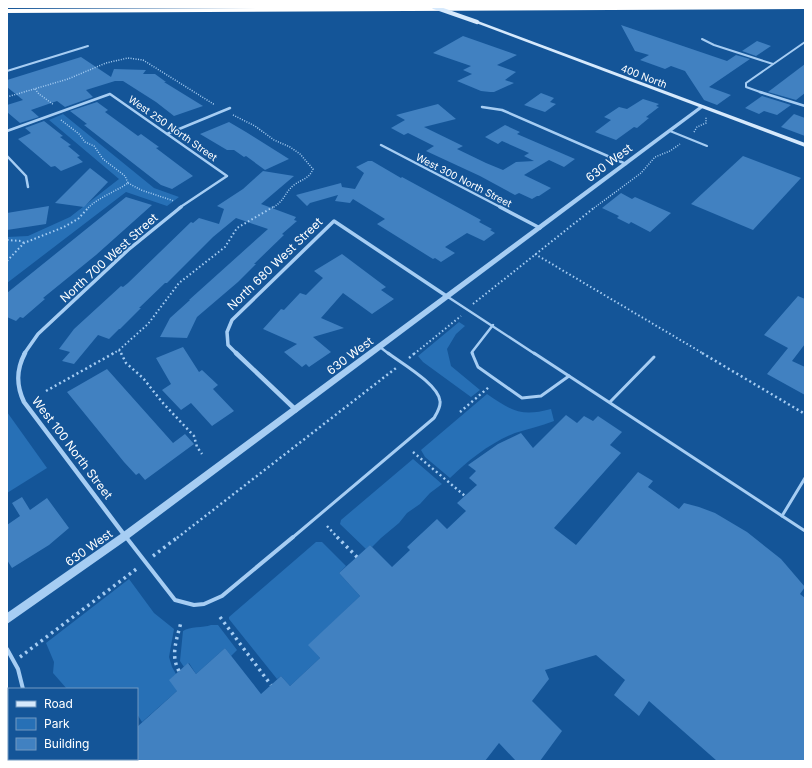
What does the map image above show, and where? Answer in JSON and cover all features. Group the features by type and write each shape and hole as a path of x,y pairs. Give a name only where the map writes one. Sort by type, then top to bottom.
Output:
{"highway":[{"path":"7,11 805,7"}],"main road":[{"name":"400 North","path":"434,7 805,145"}],"street":[{"path":"702,39 714,45 773,64"},
{"path":"805,42 746,83 746,88 805,106"},
{"path":"7,71 88,46"},
{"name":"West 250 North Street","path":"53,114 110,94 227,176"},
{"path":"482,106 502,110 626,164"},
{"name":"630 West","path":"7,619 125,536 702,107"},
{"path":"167,134 230,108"},
{"path":"7,131 53,114"},
{"name":"West 300 North Street","path":"381,145 541,228"},
{"path":"7,156 26,176 28,186"},
{"name":"North 700 West Street","path":"18,368 25,350 38,334 133,246 183,205 227,176"},
{"name":"North 680 West Street","path":"296,410 228,345 227,332 232,320 334,221 448,297"},
{"name":"West 100 North Street","path":"18,368 17,386 24,402 125,536"}],"lane":[{"path":"670,131 708,146"},
{"path":"448,297 493,325 805,531"},
{"path":"493,325 472,352 478,367 522,398 541,396 569,376"},
{"path":"125,536 175,600 187,604 204,606 222,596 434,418 440,409 440,397 434,388 380,347"},
{"path":"610,402 654,357"},
{"path":"782,516 805,478"},
{"path":"7,649 18,669 23,688"}],"path":[{"path":"7,97 68,79 106,63 128,58 143,60 224,110 255,126 274,140 290,147 300,154 313,169 312,173 305,179 293,186 281,203 237,228 225,247 179,283 148,324 120,350 46,390"},
{"path":"35,89 55,107"},
{"path":"53,114 68,124 85,142 94,146 103,159 111,163 125,176 128,183 141,190 154,193 183,205"},
{"path":"690,136 697,127 706,123 706,117"},
{"path":"474,302 618,188 636,178 654,157 670,151 684,141"},
{"path":"7,261 24,243 64,227 78,219 91,205 102,197 115,192 128,183"},
{"path":"7,240 21,241 24,243"},
{"path":"535,254 805,414"},
{"path":"410,358 458,318"},
{"path":"120,350 126,363 143,378 162,402 194,436 197,447 202,454"},
{"path":"160,551 392,371"},
{"path":"460,412 489,387"},
{"path":"413,452 465,496"},
{"path":"326,526 357,557"},
{"path":"37,644 135,570"},
{"path":"220,617 271,685"},
{"path":"179,671 175,665 174,656 181,622"}],"green space":[{"path":"63,114 154,188 179,197 167,206 126,192 7,283 7,237 28,236 70,217 119,179 49,120"},
{"path":"459,322 465,326 456,334 447,349 451,366 480,390 471,397 423,362 418,356"},
{"path":"487,394 503,405 517,411 532,412 551,409 554,421 506,437 472,458 450,478 425,457 421,450"},
{"path":"7,412 47,468 7,493"},
{"path":"413,459 442,484 430,493 420,504 407,513 399,523 372,547 370,545 366,549 340,524 341,520"},
{"path":"316,542 322,542 346,566 339,573 360,596 309,645 320,658 290,686 281,676 277,679 229,619 229,617"},
{"path":"129,579 154,613 174,629 169,657 176,674 177,691 142,722 138,716 138,688 66,688 53,673 54,662 46,643"},
{"path":"218,625 237,650 231,656 225,648 196,674 189,663 184,667 180,661 183,631 189,628"}],"building":[{"path":"621,25 727,61 736,55 750,59 709,87 731,95 717,105 704,100 685,71 671,66 665,69 640,60 649,55 635,51"},
{"path":"463,36 517,55 497,65 516,72 505,80 514,83 494,92 490,92 481,91 457,81 472,74 463,70 471,66 433,53"},
{"path":"757,41 771,46 756,56 742,51"},
{"path":"81,57 111,77 114,69 146,70 143,74 155,74 166,82 164,82 203,106 174,116 156,102 123,81 115,81 86,90 93,97 65,107 57,101 31,110 39,117 20,123 7,112 7,105 23,100 7,87 7,80"},
{"path":"805,64 805,93 796,100 768,92"},
{"path":"541,93 554,98 550,102 556,104 545,112 524,105"},
{"path":"762,96 791,105 777,115 764,111 759,114 745,108"},
{"path":"643,99 659,104 656,106 659,107 646,117 649,118 637,128 634,127 616,140 595,132 611,120 604,117 619,107 627,109"},
{"path":"97,102 108,110 105,112 138,136 141,134 159,147 156,148 193,176 172,189 161,185 84,125 87,124 70,111"},
{"path":"438,104 456,119 424,127 463,146 457,149 503,170 516,162 534,161 524,156 529,153 502,141 498,144 485,137 505,125 520,132 517,134 575,159 564,167 549,160 524,175 551,188 539,196 532,199 519,193 515,195 480,176 426,151 434,146 408,133 404,135 391,128 405,120 396,115"},
{"path":"794,114 805,118 805,136 781,127"},
{"path":"44,121 63,136 60,137 71,145 68,146 80,156 77,157 83,162 61,171 55,166 51,167 18,139 31,133 25,128"},
{"path":"229,122 289,159 265,170 246,156 244,157 234,150 227,150 200,134"},
{"path":"743,156 801,178 753,230 691,204"},
{"path":"368,161 372,161 481,220 479,222 492,229 490,230 495,233 484,241 467,233 445,247 455,253 441,262 435,258 433,259 377,224 385,219 353,199 350,203 335,201 338,195 310,203 307,206 296,195 341,183 342,187 355,189 364,173 356,167"},
{"path":"90,168 108,182 84,207 55,203"},
{"path":"263,171 294,176 261,204 296,217 294,220 297,221 282,234 284,235 238,282 197,317 187,338 160,337 170,318 268,229 236,218 213,237 109,339 98,335 74,364 62,361 70,352 59,349 74,329 121,286 123,287 128,283 191,222 193,223 199,218 219,224 224,209 217,206 243,189"},
{"path":"621,193 632,199 635,197 671,213 650,232 631,222 629,224 617,218 619,216 602,208"},
{"path":"126,197 152,205 96,255 43,298 45,299 23,318 20,317 16,321 7,317 7,293"},
{"path":"49,206 46,224 7,230 7,213"},
{"path":"342,254 386,287 381,290 394,299 372,314 343,293 321,318 344,328 313,337 331,352 309,367 306,364 302,367 284,352 297,344 263,329 281,309 284,310 300,293 306,295 323,278 314,271"},
{"path":"798,296 805,299 805,344 792,361 805,367 805,395 767,374 788,348 764,335"},
{"path":"183,347 199,372 202,370 218,385 213,389 234,411 212,426 191,403 181,410 162,390 171,384 156,358"},
{"path":"107,369 173,443 185,434 194,444 145,480 139,473 136,475 124,462 67,392"},
{"path":"566,415 577,423 584,416 593,421 598,416 622,432 610,445 621,453 554,528 576,545 638,472 653,481 648,487 679,509 684,503 715,513 747,532 781,559 805,587 800,594 805,598 805,761 717,761 649,701 639,716 614,695 625,680 596,655 545,670 549,679 532,701 562,731 540,761 516,761 499,743 485,761 137,761 138,726 177,691 169,680 188,663 196,674 225,648 261,694 281,676 290,686 320,658 308,645 360,596 339,573 370,545 392,567 410,550 407,547 437,519 447,529 466,511 457,503 477,485 469,478 476,471 468,465 498,444 521,433 533,448"},
{"path":"22,497 30,510 47,498 69,528 49,545 12,568 7,560 7,525 20,516 12,503"}]}
